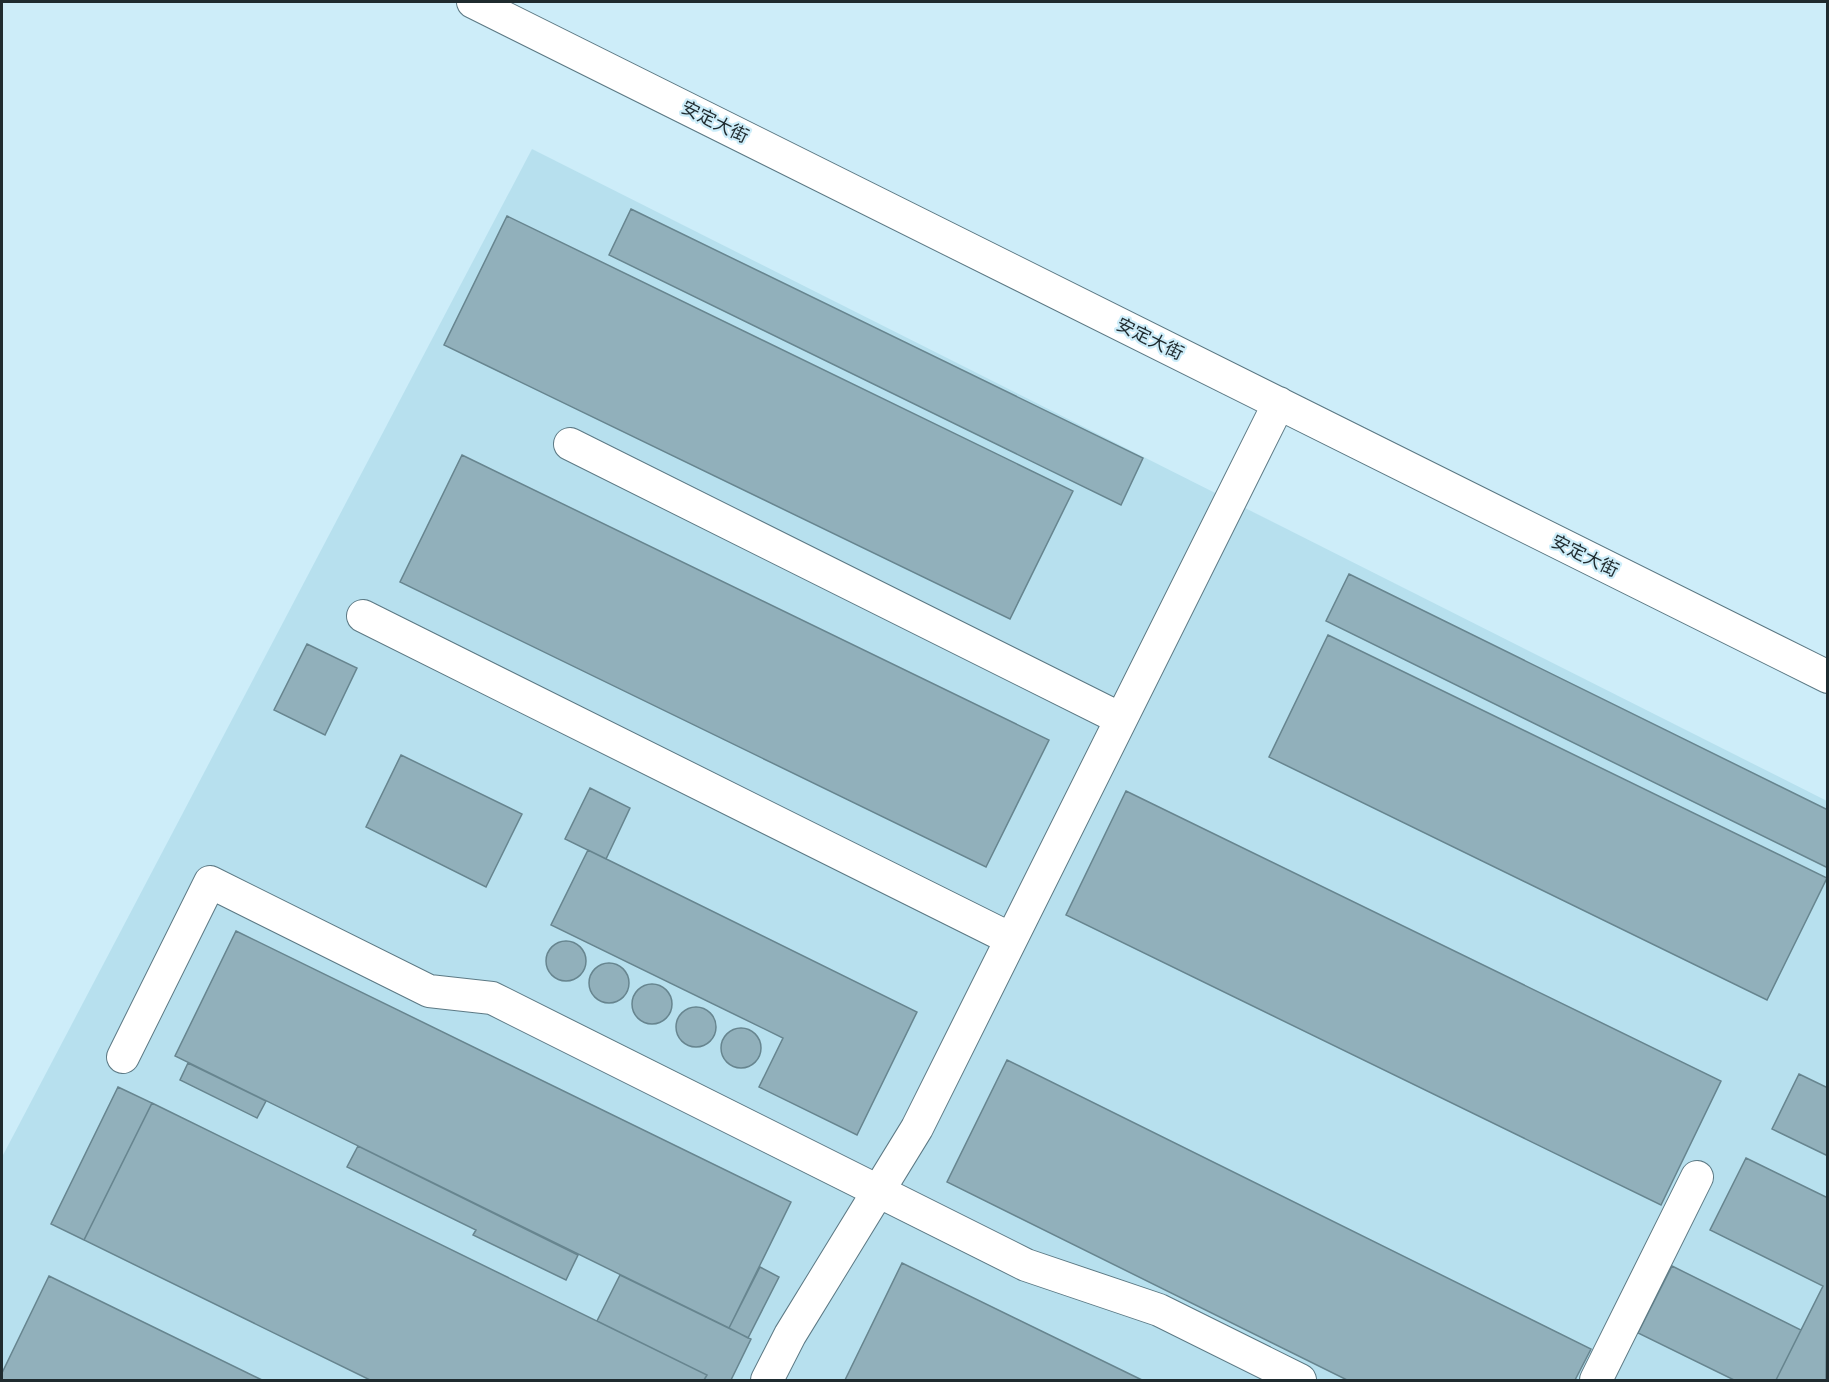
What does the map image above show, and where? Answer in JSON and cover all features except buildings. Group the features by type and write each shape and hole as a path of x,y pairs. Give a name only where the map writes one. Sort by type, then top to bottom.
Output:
{"street":[{"name":"安定大街","path":"473,2 1827,677"},
{"path":"767,1380 790,1335 917,1128 1279,403"},
{"path":"570,444 1121,719"},
{"path":"363,616 1011,939"},
{"path":"123,1057 210,882 429,991 492,998 1026,1265 1159,1310 1300,1380"},
{"path":"1596,1380 1697,1177"}],"shaded area":[{"path":"532,149 1827,801 1827,1380 2,1380 2,1157"}]}
